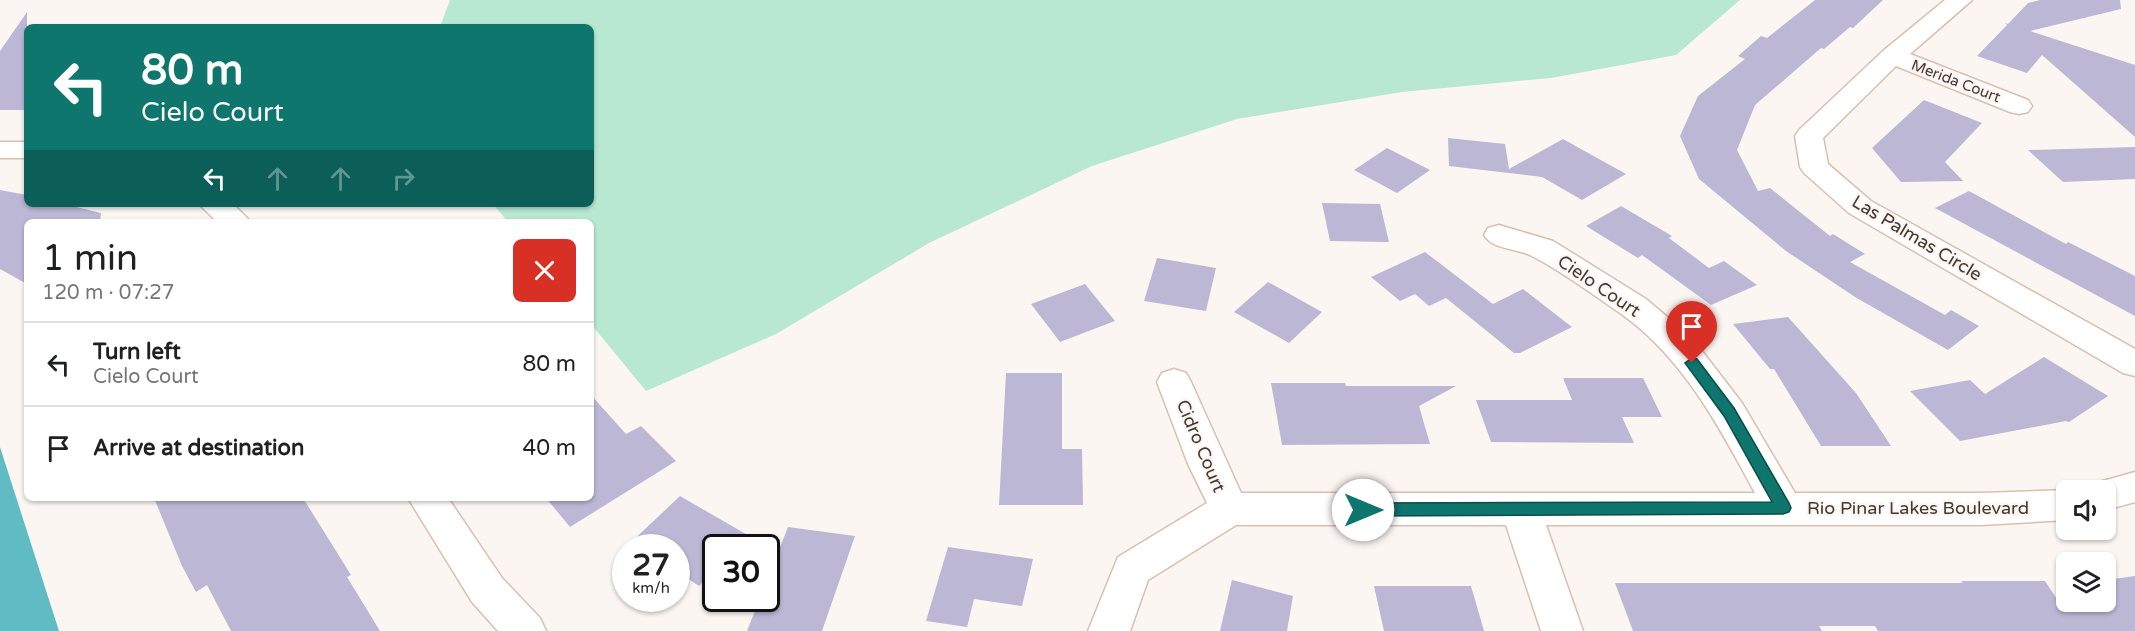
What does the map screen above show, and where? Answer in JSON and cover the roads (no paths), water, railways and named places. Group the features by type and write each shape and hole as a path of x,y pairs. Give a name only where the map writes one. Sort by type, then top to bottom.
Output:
{"street":[{"name":"Las Palmas Circle","path":"1960,0 1892,56 1809,136 1814,167 1860,207 2135,364"},
{"name":"Merida Court","path":"1892,56 2019,106"},
{"path":"0,150 24,150"},
{"path":"218,207 232,219"},
{"name":"Cielo Court","path":"1498,235 1542,248 1634,307 1680,346 1729,412 1783,508"},
{"name":"Cidro Court","path":"1174,382 1228,509"},
{"path":"2116,493 2135,488"},
{"path":"429,501 487,590 525,631"},
{"name":"Rio Pinar Lakes Boulevard","path":"1228,509 1981,509 2056,506"},
{"path":"1109,631 1132,568 1228,509"},
{"path":"1521,510 1562,631"}],"water":[{"path":"0,447 59,631 0,631"}]}
